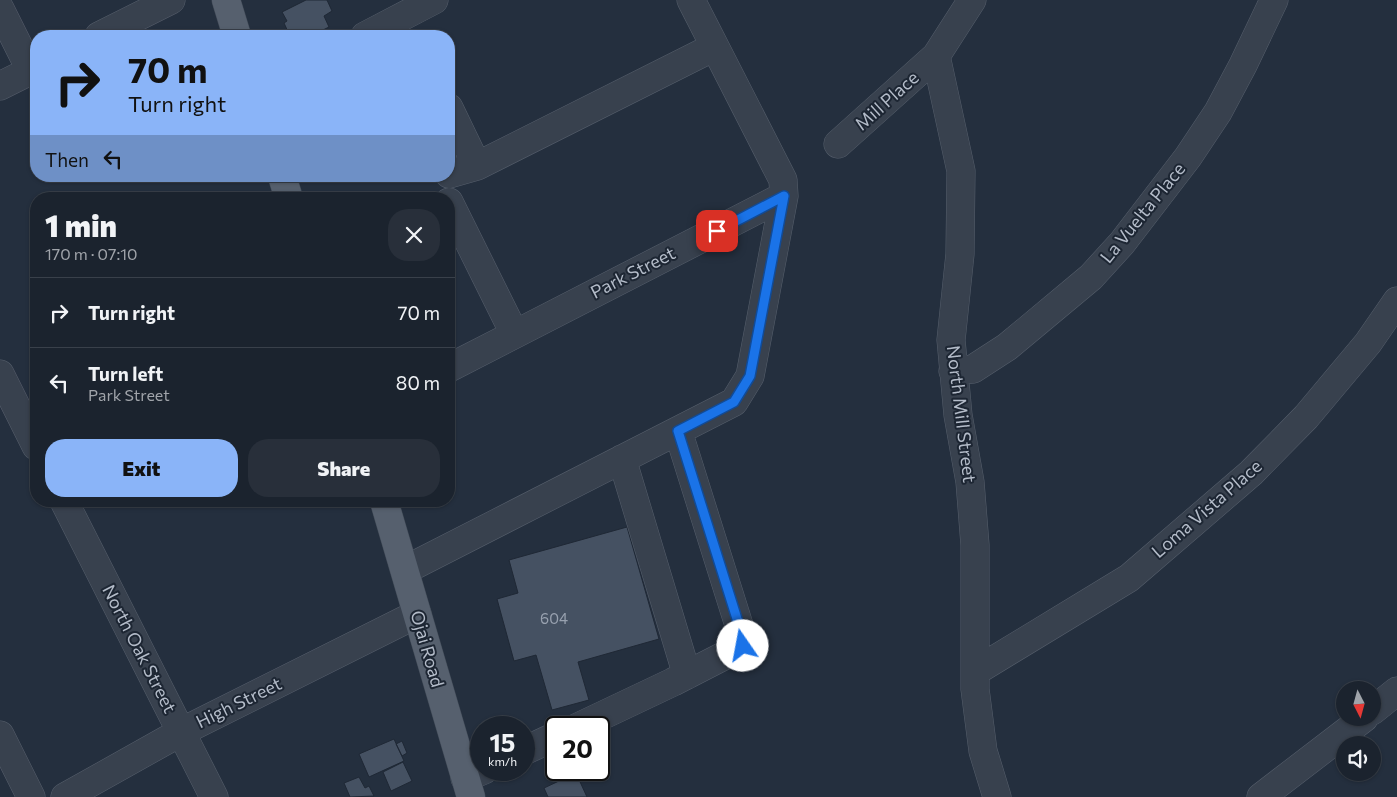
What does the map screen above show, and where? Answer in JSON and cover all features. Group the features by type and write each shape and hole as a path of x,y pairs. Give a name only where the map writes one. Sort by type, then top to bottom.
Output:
{"main road":[{"path":"226,0 235,30"},
{"name":"Ojai Road","path":"386,507 417,614 473,782"}],"street":[{"path":"111,30 171,0"},
{"path":"404,570 734,402 750,376 784,196 782,180 691,0"},
{"path":"936,56 972,0"},
{"name":"La Vuelta Place","path":"954,370 973,368 1007,346 1091,277 1122,243 1188,157 1218,112 1243,66 1274,0"},
{"path":"0,9 30,62"},
{"path":"378,30 417,12"},
{"path":"455,173 477,166 714,47"},
{"name":"Mill Place","path":"838,144 936,56"},
{"name":"North Mill Street","path":"936,56 961,171 960,254 950,340 970,482 975,545 975,689 983,752 997,797"},
{"path":"0,86 30,71"},
{"path":"455,120 477,166"},
{"name":"Park Street","path":"455,365 784,196"},
{"path":"455,214 514,333"},
{"name":"Loma Vista Place","path":"976,671 1129,578 1251,472 1306,417 1368,343 1397,301"},
{"path":"0,374 30,434"},
{"path":"601,716 743,646 743,638 695,479 678,431"},
{"path":"622,459 687,675"},
{"name":"North Oak Street","path":"67,507 214,797"},
{"name":"High Street","path":"64,797 181,732 417,614"},
{"path":"1381,704 1397,691"},
{"path":"1261,797 1354,726"},
{"path":"0,735 31,797"}],"building":[{"path":"306,0 327,0 332,11 324,16 329,27 323,30 287,30 284,23 287,21 282,12"},
{"path":"627,527 659,639 578,662 589,700 552,710 536,655 514,661 497,599 518,593 509,560"},
{"path":"394,739 404,761 369,777 359,754"},
{"path":"402,741 407,753 402,756 396,744"},
{"path":"403,762 412,781 391,791 383,772"},
{"path":"359,777 365,788 369,786 374,796 350,797 344,783"},
{"path":"559,781 580,781 587,797 548,797 544,788"}],"route":[{"path":"717,231 784,196 750,376 744,389 734,402 678,431 695,479 743,638 743,646"}]}
